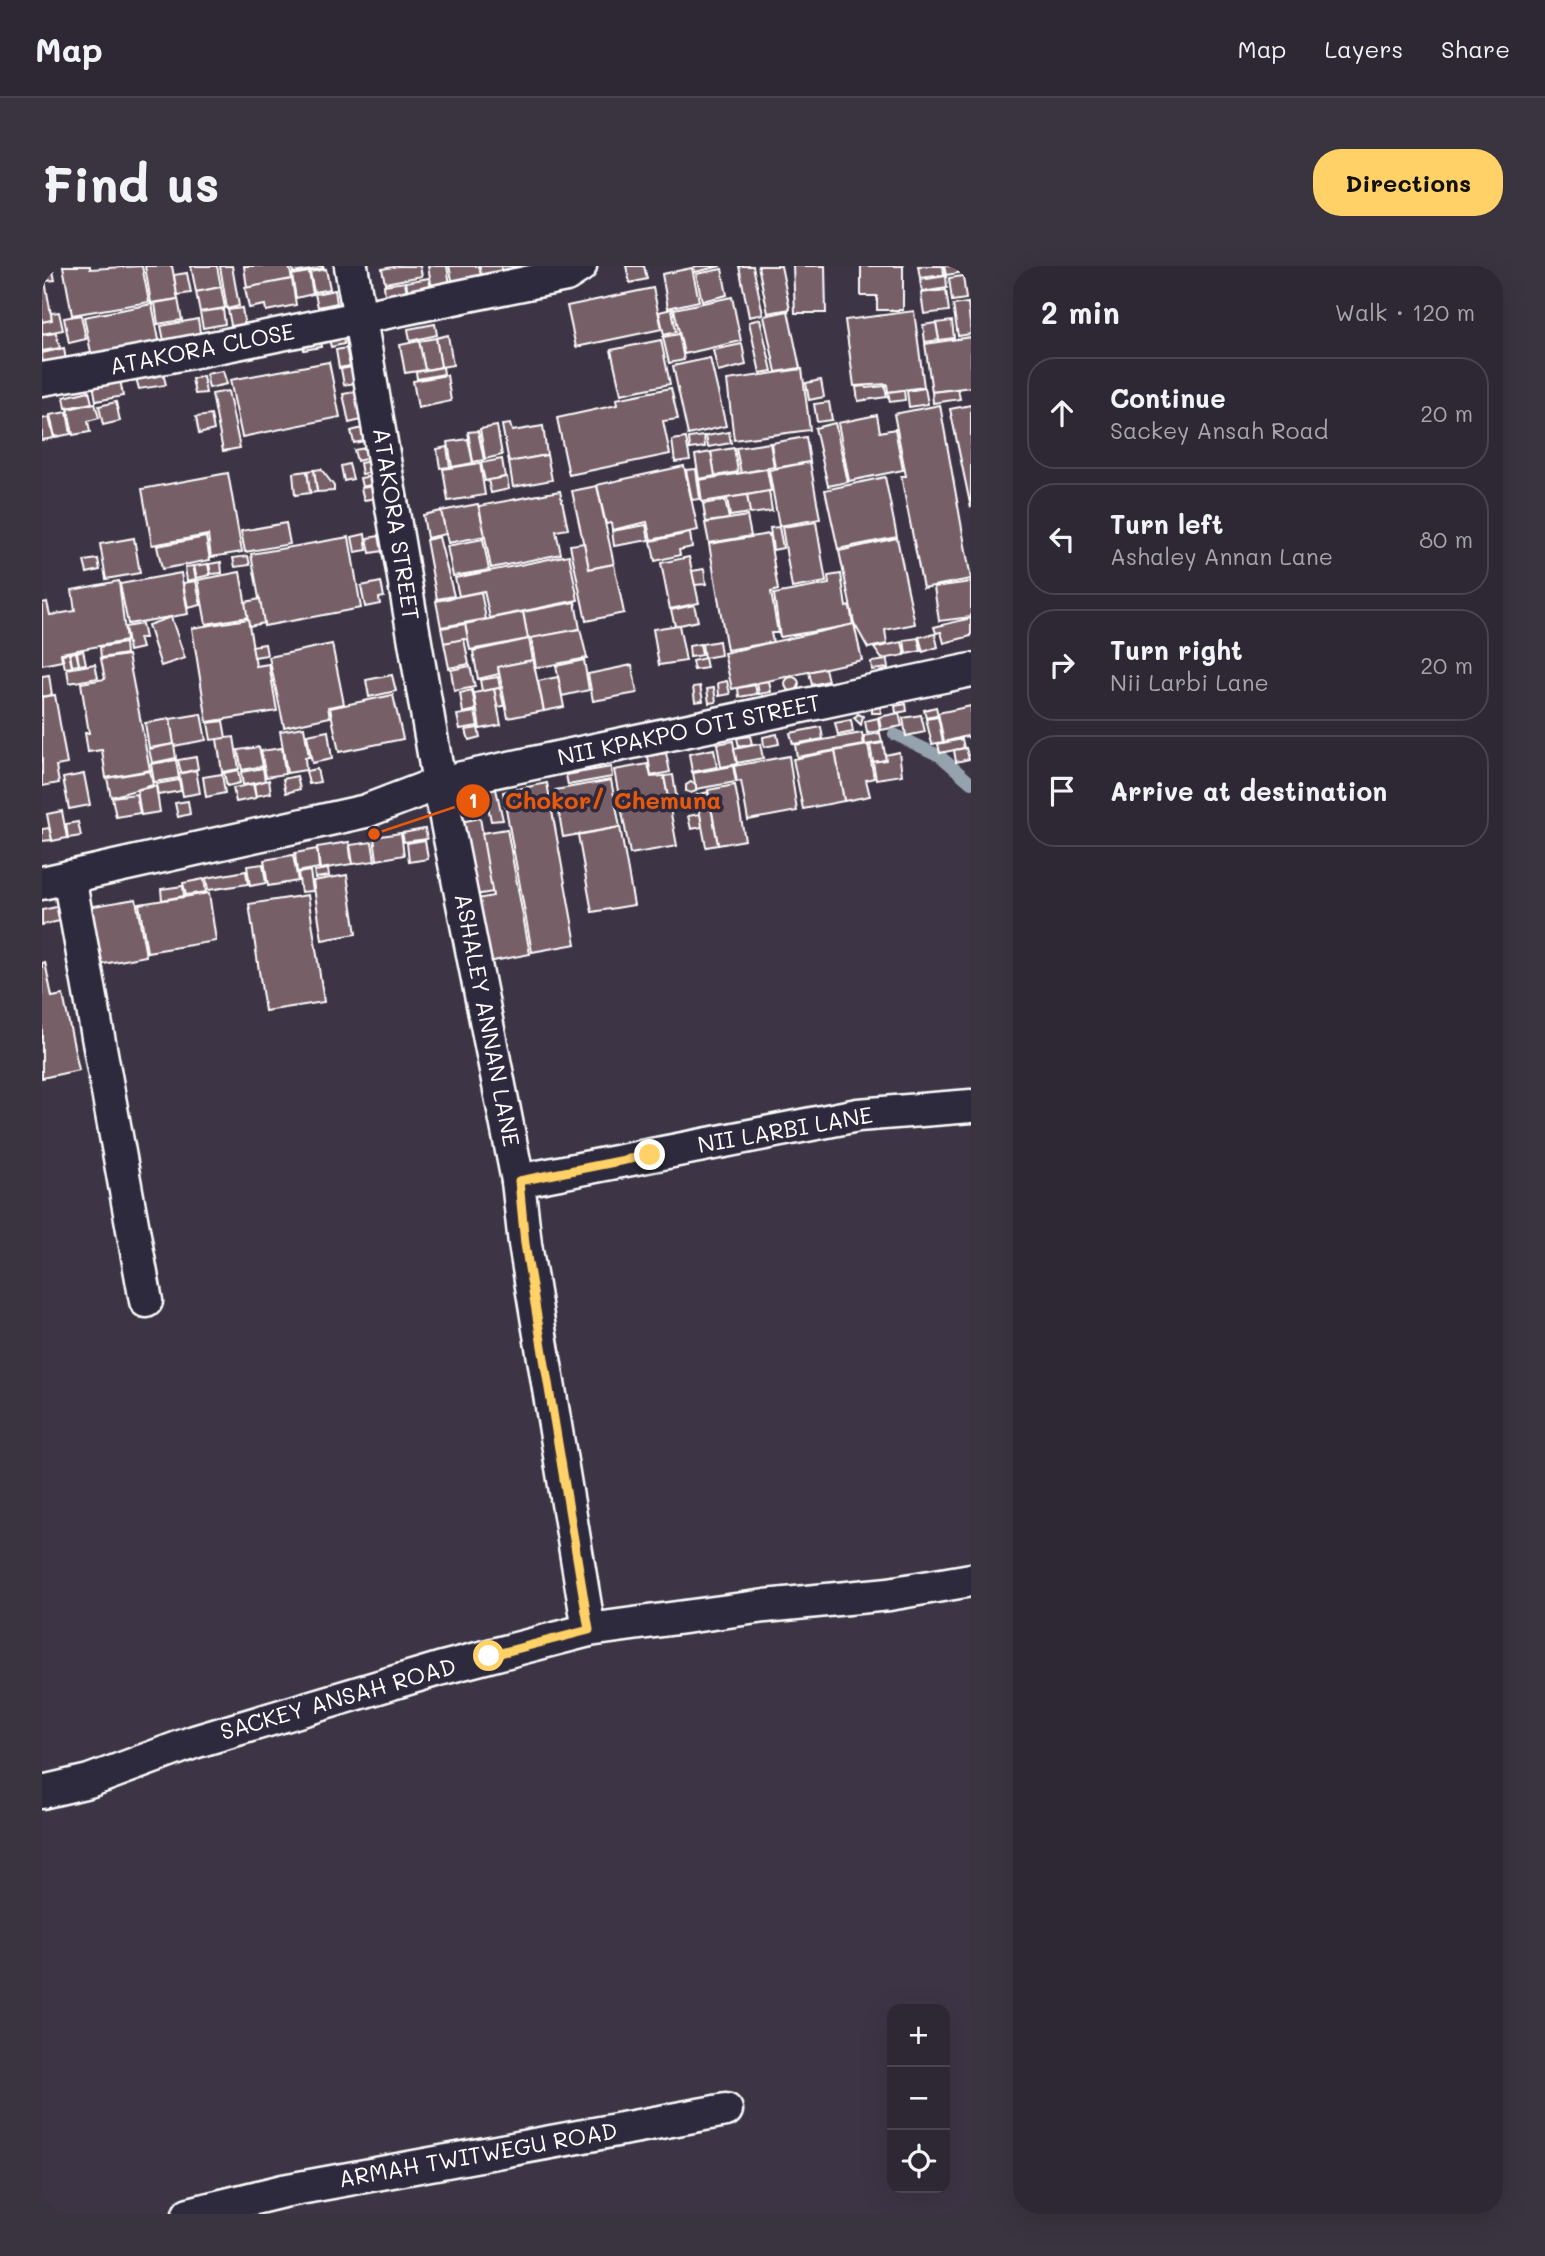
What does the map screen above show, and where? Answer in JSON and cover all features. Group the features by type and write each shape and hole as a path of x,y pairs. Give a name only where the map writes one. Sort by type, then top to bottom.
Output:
{"street":[{"name":"ATAKORA STREET","path":"351,266 362,316 439,783"},
{"name":"ATAKORA CLOSE","path":"42,379 205,352 362,316 566,275 580,266"},
{"name":"NII KPAKPO OTI STREET","path":"55,880 366,811 439,783 971,670"},
{"name":"ASHALEY ANNAN LANE","path":"439,783 519,1181 525,1244 589,1630"},
{"path":"55,880 146,1301"},
{"name":"NII LARBI LANE","path":"519,1181 858,1115 971,1106"},
{"name":"SACKEY ANSAH ROAD","path":"42,1792 89,1781 194,1742 400,1680 589,1630 765,1606 889,1594 971,1580"},
{"name":"ARMAH TWITWEGU ROAD","path":"189,2214 283,2191 726,2110"}],"building":[{"path":"42,266 52,266 55,280 45,281 52,320 42,322"},
{"path":"63,266 90,266 90,269 142,266 149,302 72,315"},
{"path":"145,266 172,266 178,299 151,303"},
{"path":"191,266 217,266 221,287 196,292"},
{"path":"220,266 232,266 239,306 227,309"},
{"path":"244,266 289,266 292,279 247,288"},
{"path":"292,266 323,266 324,268 293,273"},
{"path":"420,266 422,276 385,283 382,269"},
{"path":"428,266 447,266 450,285 432,289"},
{"path":"449,266 479,266 482,279 453,284"},
{"path":"479,266 501,266 503,275 482,278"},
{"path":"501,266 526,266 527,269 502,274"},
{"path":"626,266 644,266 647,279 630,283"},
{"path":"694,266 721,266 695,272"},
{"path":"739,266 753,266 763,314 749,317"},
{"path":"758,266 781,266 790,309 768,313"},
{"path":"793,266 825,266 826,313 795,313"},
{"path":"861,266 903,266 903,310 877,310 877,296 861,296"},
{"path":"918,266 943,266 944,275 920,278"},
{"path":"944,266 958,266 959,273 946,275"},
{"path":"692,268 699,301 668,308 662,274"},
{"path":"326,269 330,289 314,292 310,272"},
{"path":"722,269 727,295 702,301 696,274"},
{"path":"309,272 313,294 296,298 292,275"},
{"path":"187,273 191,293 177,295 174,275"},
{"path":"946,276 947,288 922,292 920,280"},
{"path":"963,276 966,299 952,301 949,278"},
{"path":"429,278 431,289 408,293 406,282"},
{"path":"292,279 296,305 266,311 265,305 249,308 245,288"},
{"path":"405,282 407,292 385,296 384,285"},
{"path":"221,287 225,308 200,312 196,292"},
{"path":"653,288 662,329 576,347 567,306"},
{"path":"335,290 337,303 318,307 315,294"},
{"path":"946,290 949,311 924,314 921,293"},
{"path":"732,297 741,341 684,354 674,309"},
{"path":"178,299 182,320 158,324 155,303"},
{"path":"968,303 971,334 958,336 953,305"},
{"path":"152,304 160,345 92,358 84,317"},
{"path":"242,308 245,327 232,330 228,310"},
{"path":"223,309 225,324 203,328 200,312"},
{"path":"672,309 676,332 664,335 659,312"},
{"path":"788,311 800,368 776,372 764,316"},
{"path":"914,311 924,387 888,392 887,384 854,386 845,320"},
{"path":"59,312 63,330 42,334 42,322 52,320 51,313"},
{"path":"81,315 86,339 69,343 64,318"},
{"path":"198,319 201,339 165,346 161,326"},
{"path":"760,319 772,371 760,373 749,322"},
{"path":"952,321 954,338 939,340 936,323"},
{"path":"936,323 939,340 925,342 923,325"},
{"path":"435,324 437,335 410,341 408,329"},
{"path":"56,333 60,348 42,351 42,335"},
{"path":"679,334 684,360 669,363 663,337"},
{"path":"448,335 453,365 441,367 436,338"},
{"path":"343,336 344,344 331,347 329,339"},
{"path":"319,337 321,347 304,350 302,340"},
{"path":"971,337 971,387 932,392 925,344"},
{"path":"436,338 441,367 425,370 419,341"},
{"path":"661,340 670,384 621,394 611,350"},
{"path":"419,341 425,370 405,373 400,345"},
{"path":"742,344 746,365 718,372 713,350"},
{"path":"64,348 66,361 43,366 42,353"},
{"path":"346,348 350,366 339,368 336,350"},
{"path":"710,358 726,426 688,435 673,366"},
{"path":"329,362 340,417 242,437 230,380"},
{"path":"352,367 355,383 344,385 341,369"},
{"path":"443,367 444,374 417,379 416,372"},
{"path":"802,369 810,430 734,440 727,380"},
{"path":"223,371 227,384 209,388 206,374"},
{"path":"163,373 166,385 139,389 136,378"},
{"path":"447,375 451,401 418,408 413,381"},
{"path":"203,376 206,393 195,394 192,379"},
{"path":"120,379 123,396 96,401 93,384"},
{"path":"821,380 824,397 809,400 806,383"},
{"path":"885,386 887,397 858,401 856,387"},
{"path":"671,388 678,419 663,421 670,454 569,475 557,418 617,405 616,399"},
{"path":"925,388 928,404 909,407 907,391"},
{"path":"958,389 960,399 933,403 932,392"},
{"path":"904,390 905,400 890,402 888,392"},
{"path":"89,391 92,403 66,408 64,397"},
{"path":"228,391 240,448 223,451 212,394"},
{"path":"355,392 361,420 349,423 343,394"},
{"path":"116,402 120,421 103,425 99,406"},
{"path":"829,402 832,420 817,422 814,404"},
{"path":"95,403 99,418 88,421 90,432 73,435 68,409"},
{"path":"940,405 971,579 923,588 901,476 906,476 894,414"},
{"path":"971,405 971,508 950,409"},
{"path":"67,412 71,434 55,437 50,415"},
{"path":"211,415 214,430 199,434 196,417"},
{"path":"877,415 880,432 895,429 903,470 849,481 838,423"},
{"path":"49,417 54,438 42,440 42,419"},
{"path":"835,423 848,482 828,486 815,428"},
{"path":"510,424 512,431 543,426 547,455 509,462 502,425"},
{"path":"497,426 502,455 485,459 480,429"},
{"path":"362,428 364,441 354,443 351,431"},
{"path":"478,431 484,460 473,462 468,432"},
{"path":"729,432 731,443 708,447 706,436"},
{"path":"704,436 705,447 690,449 689,438"},
{"path":"806,437 810,462 775,468 771,443"},
{"path":"686,438 690,460 675,462 672,440"},
{"path":"468,439 473,463 452,467 448,442"},
{"path":"770,443 774,467 741,473 736,448"},
{"path":"447,447 450,467 440,468 437,449"},
{"path":"366,448 369,458 357,461 354,450"},
{"path":"734,448 738,472 715,476 711,452"},
{"path":"711,452 715,476 699,479 695,455"},
{"path":"547,455 552,480 513,487 509,462"},
{"path":"502,459 505,477 485,481 481,463"},
{"path":"371,461 373,472 362,474 360,463"},
{"path":"810,462 820,519 779,526 769,470"},
{"path":"480,463 485,495 448,501 443,469"},
{"path":"349,464 353,479 344,481 341,466"},
{"path":"684,466 698,530 651,540 647,522 612,530 611,523 606,524 597,485"},
{"path":"321,469 334,486 334,491 317,492 314,470"},
{"path":"696,469 700,499 692,500 686,470"},
{"path":"767,469 771,491 702,502 699,480"},
{"path":"314,470 317,492 310,493 307,471"},
{"path":"307,471 310,493 295,495 293,473"},
{"path":"228,473 242,552 211,557 208,535 152,545 142,489"},
{"path":"372,476 374,484 362,487 360,478"},
{"path":"507,477 509,489 491,493 488,480"},
{"path":"885,477 897,537 838,549 825,490"},
{"path":"374,486 376,498 364,500 361,488"},
{"path":"597,486 614,564 589,569 572,491"},
{"path":"560,491 568,529 556,531 561,554 491,568 479,506"},
{"path":"769,491 772,511 750,514 747,495"},
{"path":"747,495 750,513 730,516 727,498"},
{"path":"725,500 729,519 706,522 703,504"},
{"path":"478,504 485,536 448,543 441,511"},
{"path":"441,511 446,534 427,538 423,515"},
{"path":"747,516 751,536 709,543 705,523"},
{"path":"816,522 826,582 792,588 782,527"},
{"path":"286,523 290,544 245,552 241,531"},
{"path":"646,525 649,540 614,546 612,531"},
{"path":"779,527 783,548 773,550 770,528"},
{"path":"690,533 692,547 679,550 680,555 655,561 651,541"},
{"path":"365,534 367,550 355,552 352,537"},
{"path":"769,534 778,590 771,592 778,633 771,633 773,642 727,650 709,544"},
{"path":"380,536 383,551 370,553 367,538"},
{"path":"206,537 210,560 162,569 157,546"},
{"path":"349,537 361,608 264,626 251,554"},
{"path":"439,537 454,596 437,599 426,540"},
{"path":"134,538 140,573 106,579 100,544"},
{"path":"897,538 915,624 885,630 887,644 868,648 854,623 839,551"},
{"path":"483,539 489,570 453,576 447,546"},
{"path":"584,543 589,569 614,564 624,613 586,621 570,545"},
{"path":"569,555 578,600 490,618 484,591 459,596 455,578"},
{"path":"248,556 250,565 235,567 233,558"},
{"path":"689,557 699,603 670,609 661,563"},
{"path":"98,559 100,570 87,573 84,561"},
{"path":"221,562 222,573 211,574 209,564"},
{"path":"208,564 210,575 197,578 194,566"},
{"path":"193,566 196,579 187,581 185,567"},
{"path":"704,569 706,584 695,585 692,571"},
{"path":"240,572 248,617 206,624 198,580"},
{"path":"181,573 188,614 128,624 120,584"},
{"path":"841,574 846,607 850,606 853,625 780,637 774,594 829,584 828,576"},
{"path":"119,581 126,641 61,653 62,661 42,665 42,603 47,602 50,615 75,611 72,590"},
{"path":"196,581 201,605 188,608 183,583"},
{"path":"381,582 384,597 379,598 380,604 365,607 361,586"},
{"path":"971,582 971,617 939,621 934,587"},
{"path":"481,592 486,619 441,627 436,601"},
{"path":"260,599 264,623 249,626 245,602"},
{"path":"575,602 580,629 528,639 523,612"},
{"path":"694,605 698,621 675,626 671,610"},
{"path":"523,612 528,639 470,650 465,624"},
{"path":"171,617 185,658 161,666 148,625"},
{"path":"971,618 971,636 944,643 941,632 936,633 934,627"},
{"path":"248,619 256,666 269,664 277,711 207,722 192,628"},
{"path":"142,624 145,638 139,638 142,648 129,651 125,627"},
{"path":"465,624 468,639 444,643 441,628"},
{"path":"854,624 862,660 732,689 724,653"},
{"path":"679,625 686,661 659,665 653,629"},
{"path":"580,629 587,658 536,668 531,638"},
{"path":"935,634 938,647 923,652 919,637"},
{"path":"918,638 921,651 906,654 904,640"},
{"path":"464,639 469,664 449,668 444,643"},
{"path":"529,639 533,660 498,667 499,674 478,679 473,651"},
{"path":"719,641 721,655 704,658 702,644"},
{"path":"902,642 905,655 882,659 874,648"},
{"path":"125,643 126,654 101,658 100,647"},
{"path":"265,644 267,655 254,657 252,646"},
{"path":"332,644 344,704 328,707 330,717 284,727 269,657"},
{"path":"700,644 702,655 690,657 689,646"},
{"path":"83,650 86,664 79,665 77,652"},
{"path":"76,652 79,665 72,666 70,653"},
{"path":"69,653 72,667 65,668 62,654"},
{"path":"128,655 150,770 106,778 102,750 88,752 85,733 89,733 81,683 105,679 101,659"},
{"path":"705,658 707,668 694,670 692,661"},
{"path":"533,660 544,711 508,718 498,667"},
{"path":"584,660 589,690 562,696 556,666"},
{"path":"887,660 888,668 872,670 871,662"},
{"path":"95,664 98,678 69,683 67,669"},
{"path":"632,665 637,693 593,701 588,674"},
{"path":"470,666 475,687 454,691 451,670"},
{"path":"825,668 828,681 812,685 809,672"},
{"path":"49,675 52,695 42,697 42,676"},
{"path":"392,675 396,691 369,697 366,680"},
{"path":"498,677 500,688 482,691 480,680"},
{"path":"558,677 564,707 544,711 538,681"},
{"path":"792,677 797,679 797,689 792,691 787,689 785,684 787,679"},
{"path":"727,681 730,694 719,696 718,683"},
{"path":"769,681 771,692 759,694 757,683"},
{"path":"755,685 757,694 739,697 738,688"},
{"path":"700,686 703,701 695,702 693,687"},
{"path":"500,688 504,706 497,707 494,689"},
{"path":"714,688 716,702 709,703 707,689"},
{"path":"494,689 501,725 480,729 474,693"},
{"path":"472,690 476,710 463,713 460,693"},
{"path":"55,695 67,764 56,766 59,783 42,786 42,697"},
{"path":"393,695 403,739 339,752 330,708"},
{"path":"872,704 880,704 881,713 872,713"},
{"path":"906,704 907,711 896,713 895,706"},
{"path":"971,706 971,741 967,736 944,742 938,713"},
{"path":"936,707 938,715 926,718 924,710"},
{"path":"475,712 478,726 460,729 457,715"},
{"path":"899,713 902,726 881,730 879,717"},
{"path":"201,714 206,740 174,746 170,719"},
{"path":"858,714 863,716 861,725 854,718"},
{"path":"921,715 925,732 906,736 903,718"},
{"path":"938,717 943,742 932,744 926,719"},
{"path":"878,718 880,731 867,733 865,721"},
{"path":"170,719 174,744 149,748 145,723"},
{"path":"851,720 853,732 838,735 835,723"},
{"path":"223,721 226,738 211,740 208,723"},
{"path":"304,727 309,757 305,758 306,770 287,773 280,731"},
{"path":"821,727 823,739 793,744 790,733"},
{"path":"478,728 480,737 469,740 466,730"},
{"path":"328,731 332,759 312,763 307,735"},
{"path":"862,733 864,745 797,757 795,745"},
{"path":"880,733 882,742 865,745 864,736"},
{"path":"777,734 779,744 764,747 763,737"},
{"path":"750,736 752,744 739,747 737,738"},
{"path":"234,737 239,769 222,772 217,739"},
{"path":"962,739 964,748 940,753 938,744"},
{"path":"733,741 737,764 721,767 717,744"},
{"path":"883,743 886,760 873,762 870,745"},
{"path":"174,744 176,758 152,763 149,749"},
{"path":"760,744 763,758 737,763 734,749"},
{"path":"868,745 874,778 866,780 870,796 844,801 835,751"},
{"path":"259,747 263,766 242,770 238,750"},
{"path":"282,748 285,774 266,777 261,751"},
{"path":"966,748 969,759 956,762 954,750"},
{"path":"714,749 717,767 692,772 689,754"},
{"path":"835,751 844,801 803,809 793,759"},
{"path":"899,752 902,775 876,779 873,762 886,760 885,755"},
{"path":"666,753 670,772 651,776 648,756"},
{"path":"789,756 797,811 748,820 741,781 737,782 734,766"},
{"path":"196,757 198,769 181,773 178,760"},
{"path":"176,760 179,778 154,782 151,764"},
{"path":"648,764 651,777 664,776 677,846 630,854 614,770"},
{"path":"733,766 736,782 696,789 693,773"},
{"path":"611,767 612,777 568,785 566,775"},
{"path":"263,768 265,781 243,785 241,772"},
{"path":"317,769 320,782 309,784 306,771"},
{"path":"196,770 200,793 183,796 179,774"},
{"path":"238,770 240,783 227,786 224,773"},
{"path":"150,771 153,785 111,797 107,778"},
{"path":"84,774 90,805 69,809 63,778"},
{"path":"222,774 225,793 206,797 203,777"},
{"path":"673,775 677,801 669,802 664,776"},
{"path":"297,776 300,789 286,793 283,779"},
{"path":"179,780 181,791 158,795 156,784"},
{"path":"269,780 271,793 256,796 254,784"},
{"path":"611,780 620,827 563,837 555,790"},
{"path":"691,782 696,785 696,791 691,793 686,791 686,785"},
{"path":"547,783 576,944 532,952 503,792"},
{"path":"253,784 256,798 236,802 233,788"},
{"path":"735,785 745,840 718,845 708,790"},
{"path":"156,786 160,812 141,815 137,790"},
{"path":"496,789 503,820 491,821 485,792"},
{"path":"708,792 718,845 706,847 696,795"},
{"path":"136,794 140,813 116,817 112,797"},
{"path":"485,796 487,807 476,809 474,798"},
{"path":"188,801 190,814 178,817 175,803"},
{"path":"463,803 470,808 464,815 460,815 458,805"},
{"path":"62,811 67,838 52,841 47,814"},
{"path":"700,814 702,827 691,829 688,816"},
{"path":"480,818 493,892 475,895 461,822"},
{"path":"78,822 81,836 68,838 66,824"},
{"path":"620,827 634,905 592,912 578,835"},
{"path":"49,828 52,840 42,841 42,829"},
{"path":"425,829 427,839 404,842 402,833"},
{"path":"507,829 530,954 488,962 477,899 493,896 482,833"},
{"path":"401,833 404,855 377,860 374,837"},
{"path":"425,840 428,859 409,862 407,843"},
{"path":"349,842 352,864 320,869 317,847"},
{"path":"372,842 375,861 353,864 350,845"},
{"path":"317,849 319,868 297,872 295,853"},
{"path":"293,855 298,881 268,886 264,860"},
{"path":"263,864 266,883 250,886 247,866"},
{"path":"328,869 329,876 315,878 314,871"},
{"path":"246,871 248,884 208,890 206,878"},
{"path":"310,871 313,891 301,892 298,873"},
{"path":"347,875 356,934 322,940 313,881"},
{"path":"204,879 206,892 186,895 183,883"},
{"path":"183,886 184,896 162,900 161,889"},
{"path":"209,893 216,941 147,952 139,904"},
{"path":"308,895 324,1002 265,1011 249,904"},
{"path":"136,899 146,956 98,965 88,907"},
{"path":"61,906 64,920 42,925 42,910"},
{"path":"45,962 52,997 63,995 79,1070 42,1078 42,963"}],"waterway":[{"path":"894,734 940,756 971,783"}],"place":[{"name":"Chokor/ Chemuna","path":"374,834"}],"route":[{"path":"489,1656 589,1630 525,1244 519,1181 650,1155"}]}
